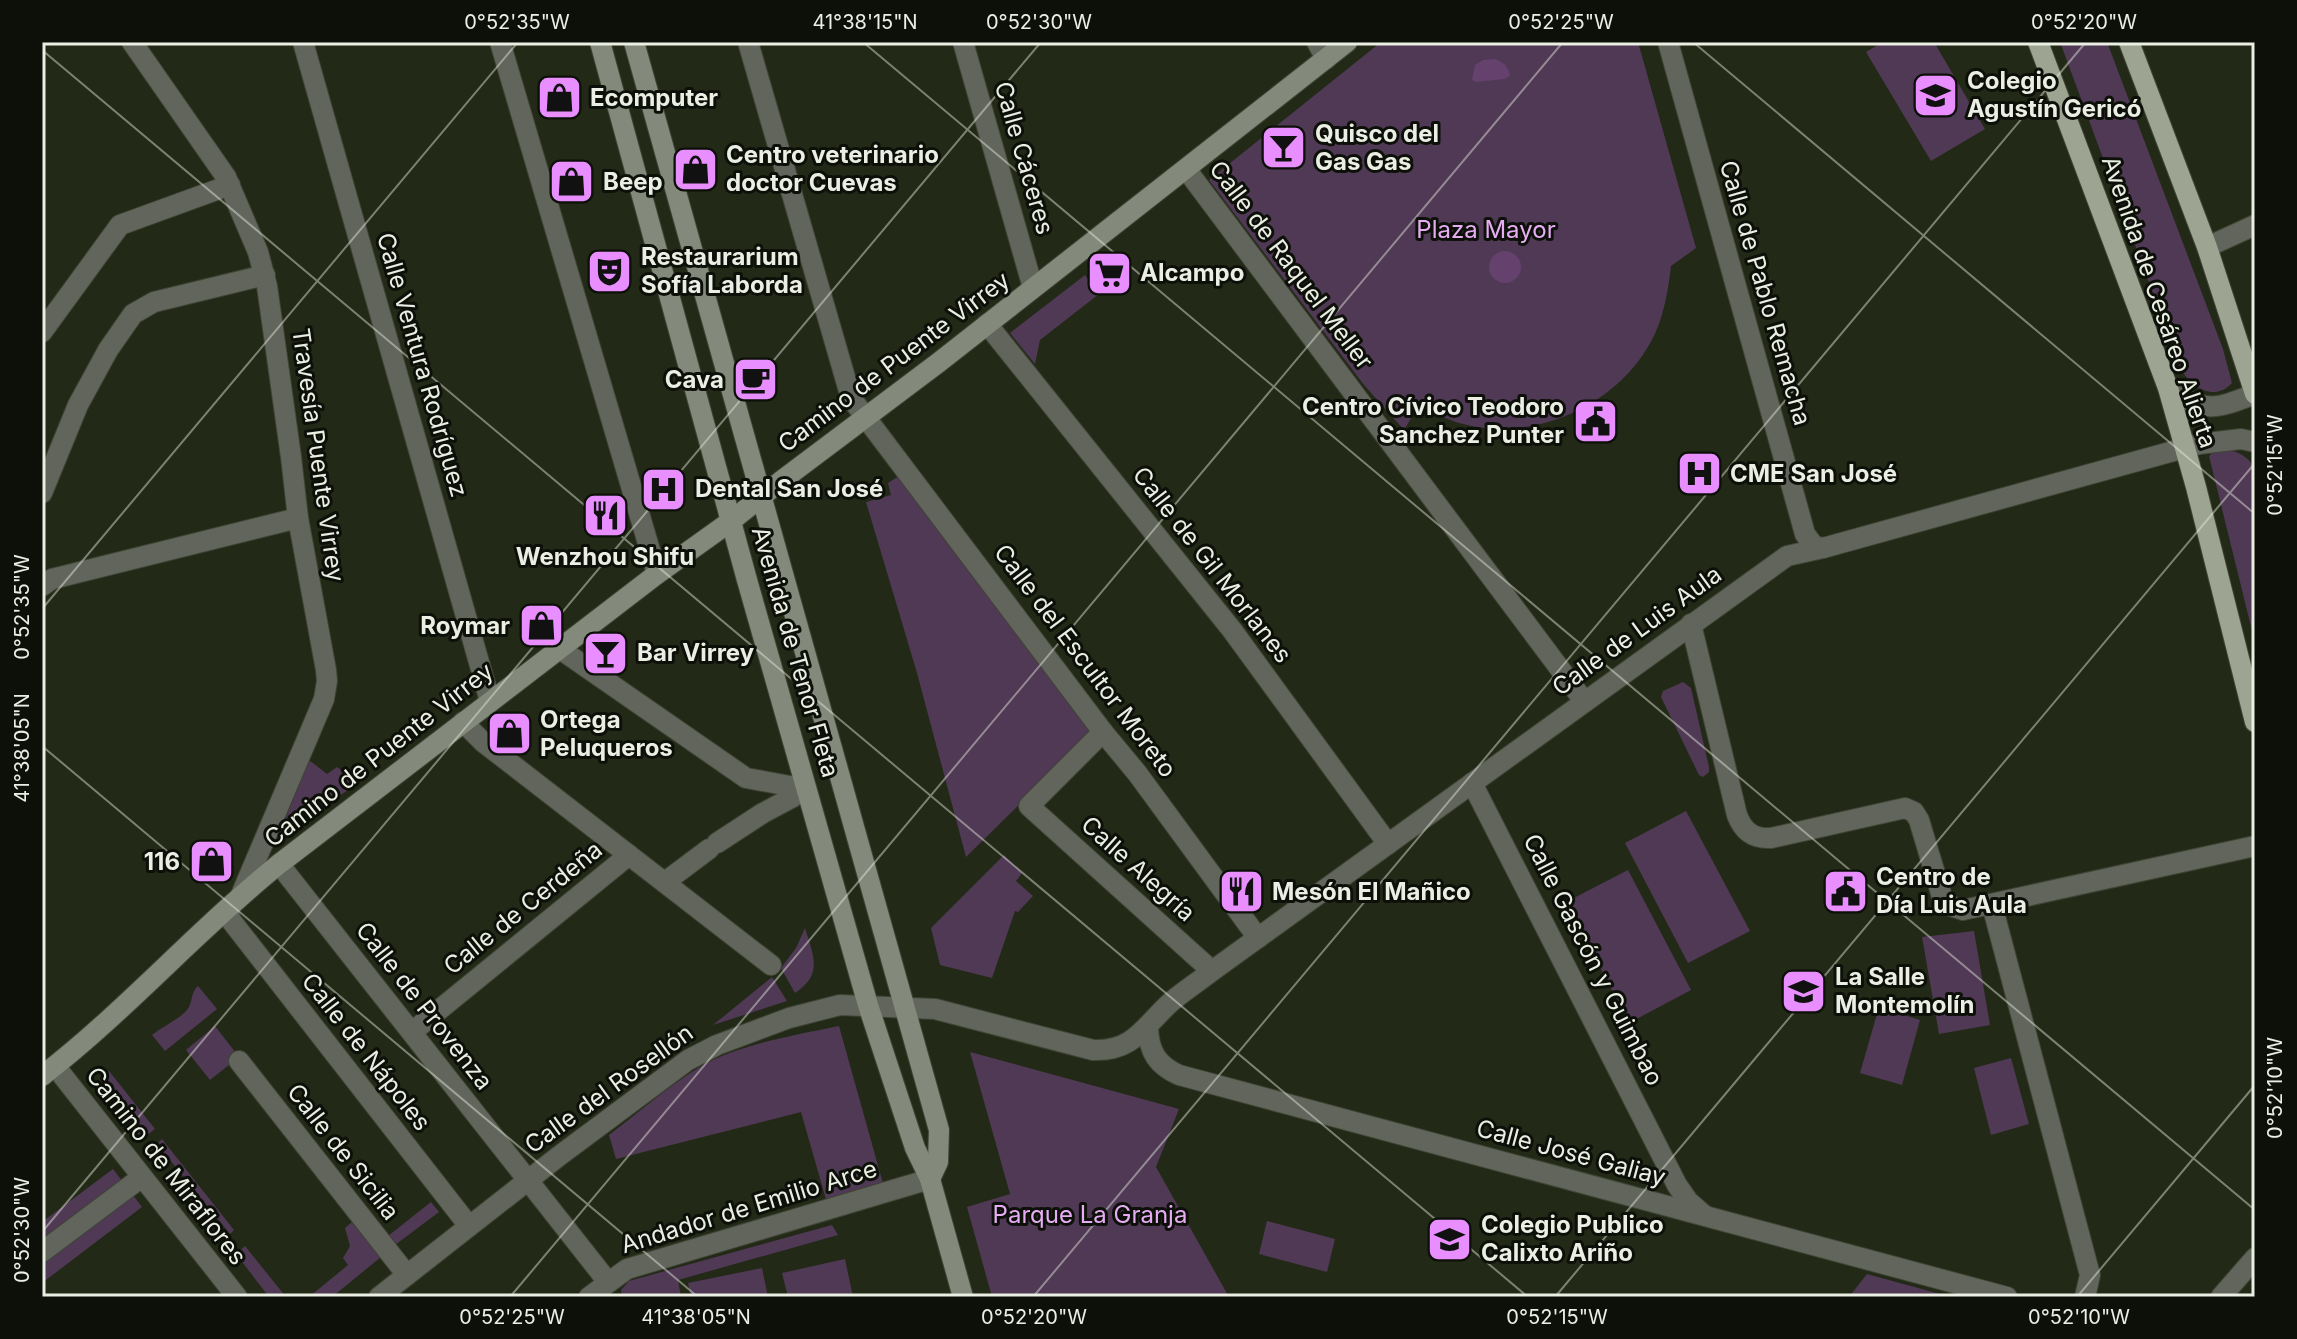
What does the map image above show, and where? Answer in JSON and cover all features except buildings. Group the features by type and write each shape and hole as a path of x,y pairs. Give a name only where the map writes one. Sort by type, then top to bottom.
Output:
{"main road":[{"name":"Avenida de Tenor Fleta","path":"600,42 868,1005 915,1148 930,1179 963,1297"},
{"name":"Avenida de Tenor Fleta","path":"634,42 939,1130 938,1162 930,1179"},
{"name":"Camino de Puente Virrey","path":"48,1071 279,864 866,418 1186,169 1321,51 1347,42"},
{"name":"Avenida de Cesáreo Alierta","path":"2038,42 2168,388 2255,722"},
{"path":"2129,42 2207,247 2255,394"}],"street":[{"name":"Travesía Puente Virrey","path":"132,42 230,185 254,240 265,275 298,518 326,670 327,691 235,901"},
{"name":"Calle Ventura Rodríguez","path":"303,42 490,701"},
{"path":"500,42 657,574"},
{"name":"Calle del Escultor Moreto","path":"748,42 851,398 1137,773 1258,938"},
{"name":"Calle Cáceres","path":"963,42 1033,288"},
{"name":"Calle de Pablo Remacha","path":"1668,42 1805,534 1814,546 1823,548"},
{"name":"Calle de Raquel Meller","path":"1186,169 1584,701"},
{"path":"42,332 120,225 230,185"},
{"path":"2207,247 2255,225"},
{"path":"42,493 78,405 108,350 133,314 154,302 265,275"},
{"name":"Calle de Gil Morlanes","path":"987,324 1232,630 1388,844"},
{"path":"2168,388 2190,402 2206,407 2229,404 2255,394"},
{"name":"Calle de Luis Aula","path":"1140,1034 1170,1003 1212,971 1787,556 2184,447 2232,440 2255,442"},
{"path":"42,586 52,579 298,518"},
{"path":"1691,624 1737,815 1747,832 1760,838 1905,808 1914,812 1919,820 1942,897 1946,903 1963,910 2255,846"},
{"path":"560,649 746,778 791,792 665,882"},
{"path":"463,722 483,742 771,965"},
{"name":"Calle Alegría","path":"1103,732 1029,806 1212,971"},
{"name":"Calle Gascón y Guimbao","path":"1472,783 1682,1193 1697,1211 1707,1217"},
{"name":"Calle de Cerdeña","path":"412,1032 629,855"},
{"name":"Calle de Provenza","path":"279,864 608,1282"},
{"name":"Calle de Nápoles","path":"235,901 230,919 469,1226"},
{"path":"1992,905 2090,1275 2085,1297"},
{"name":"Calle del Rosellón","path":"379,1297 688,1060 717,1045 803,1013 835,1006 868,1005 935,1009 1093,1050 1112,1049 1140,1034"},
{"name":"Calle José Galiay","path":"1140,1034 1162,1066 1179,1075 2007,1297"},
{"name":"Calle de Sicilia","path":"239,1061 407,1275"},
{"name":"Camino de Miraflores","path":"48,1071 142,1177 227,1294"},
{"path":"1640,1199 1648,1199 1661,1189 1667,1171 1666,1161"},
{"path":"42,1252 142,1177"},
{"name":"Andador de Emilio Arce","path":"589,1297 627,1269 930,1179"},
{"path":"2221,1297 2255,1258"}],"green space":[{"name":"Plaza Mayor","path":"1381,42 1638,42 1696,248 1671,266 1660,321 1647,349 1628,373 1605,394 1579,410 1520,428 1489,428 1459,423 1419,405 1404,430 1364,385 1209,180"},
{"path":"1883,42 1934,42 1985,129 1931,161 1866,52"},
{"path":"2060,42 2107,42 2223,349 2232,383 2225,389 2211,392 2197,387 2181,369"},
{"path":"1085,275 1099,294 1040,340 1035,364 1010,333"},
{"path":"2225,449 2243,455 2255,469 2255,643 2209,456 2214,451"},
{"path":"899,476 1092,733 966,857 917,673 866,502 891,495 888,483"},
{"path":"1683,682 1691,688 1709,767 1709,772 1703,777 1699,775 1661,697 1663,691"},
{"path":"309,760 327,774 337,767 358,783 282,836 280,832"},
{"path":"1686,811 1750,931 1688,963 1625,843"},
{"path":"1004,855 1022,873 1016,881 1033,896 1018,912 1015,911 992,978 940,965 931,928"},
{"path":"1628,870 1691,990 1629,1023 1566,902"},
{"path":"805,928 813,955 813,971 810,979 795,993 781,968 796,948"},
{"path":"1974,931 1990,1025 1939,1034 1922,937"},
{"path":"772,977 787,1001 713,1025"},
{"path":"198,986 217,1009 165,1051 152,1035 187,1010"},
{"path":"1879,1007 1920,1020 1902,1085 1860,1073"},
{"path":"215,1026 239,1057 210,1080 186,1050"},
{"path":"839,1026 884,1187 827,1203 801,1112 616,1159 609,1135 698,1068 748,1047"},
{"name":"Parque La Granja","path":"970,1052 1179,1109 1156,1167 1229,1297 992,1297 967,1207 1010,1194"},
{"path":"2011,1058 2029,1124 1991,1135 1974,1068"},
{"path":"109,1071 155,1129 142,1139 97,1082"},
{"path":"162,1139 234,1230 230,1234 157,1144"},
{"path":"113,1169 142,1207 42,1283 42,1222"},
{"path":"431,1202 439,1212 395,1245 388,1236"},
{"path":"353,1221 381,1257 332,1297 309,1297 348,1265 343,1258 350,1246 345,1228"},
{"path":"1267,1221 1335,1239 1327,1272 1259,1254"},
{"path":"832,1225 838,1235 678,1280 681,1297 622,1297 621,1290 629,1281"},
{"path":"245,1246 286,1297 269,1297 236,1254"},
{"path":"845,1259 853,1297 788,1297 782,1273"},
{"path":"762,1268 768,1297 691,1297 688,1283"},
{"path":"1867,1274 1951,1297 1849,1297"}],"shaded area":[{"path":"1495,59 1505,65 1510,76 1505,79 1472,80 1475,65 1483,60"},
{"path":"1505,251 1516,256 1521,267 1516,278 1505,283 1494,278 1489,267 1494,256"}],"place":[{"name":"Colegio Agustín Gericó","path":"1936,95"},
{"name":"Ecomputer","path":"559,98"},
{"name":"Quisco del Gas Gas","path":"1284,148"},
{"name":"Centro veterinario doctor Cuevas","path":"695,169"},
{"name":"Beep","path":"572,182"},
{"name":"Restaurarium Sofía Laborda","path":"610,271"},
{"name":"Alcampo","path":"1109,273"},
{"name":"Cava","path":"755,380"},
{"name":"Centro Cívico Teodoro Sanchez Punter","path":"1595,421"},
{"name":"CME San José","path":"1699,474"},
{"name":"Dental San José","path":"664,489"},
{"name":"Wenzhou Shifu","path":"605,515"},
{"name":"Roymar","path":"541,626"},
{"name":"Bar Virrey","path":"606,653"},
{"name":"Ortega Peluqueros","path":"509,734"},
{"name":"116","path":"211,862"},
{"name":"Centro de Día Luis Aula","path":"1845,891"},
{"name":"Mesón El Mañico","path":"1241,892"},
{"name":"La Salle Montemolín","path":"1804,991"},
{"name":"Colegio Publico Calixto Ariño","path":"1450,1239"}]}
